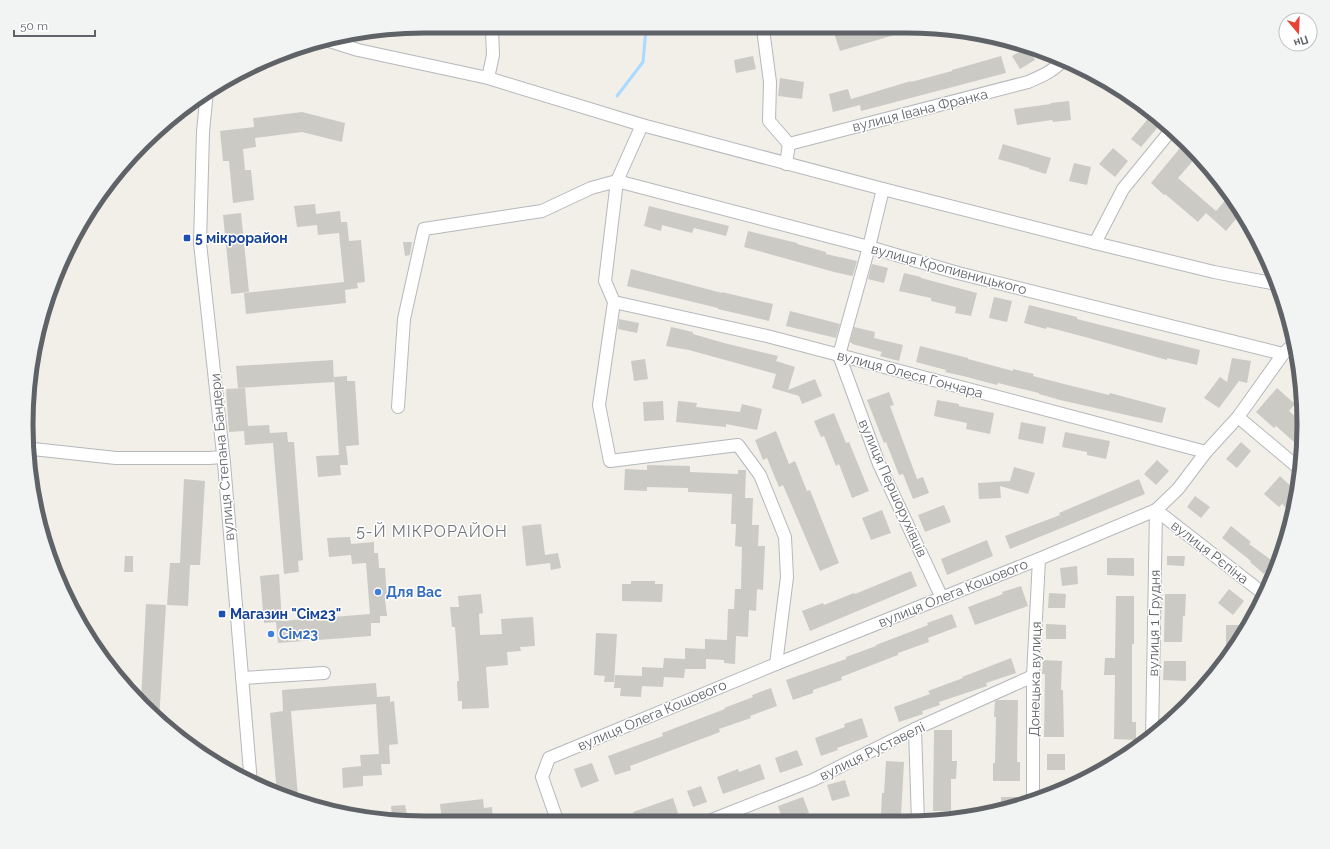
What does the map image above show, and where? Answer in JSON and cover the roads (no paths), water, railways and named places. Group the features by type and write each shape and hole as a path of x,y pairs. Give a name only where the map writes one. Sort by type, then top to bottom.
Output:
{"street":[{"path":"488,78 493,55 492,33"},
{"path":"764,33 770,82 769,121 789,144 786,164"},
{"path":"337,43 358,50 488,78 642,124 883,189 1214,272 1270,283"},
{"name":"вулиця Івана Франка","path":"789,144 1028,82 1043,76 1059,65"},
{"name":"вулиця Степана Бандери","path":"206,100 203,132 200,243 223,456 251,776"},
{"path":"642,124 617,181 605,281 614,302 599,404 610,461 738,445 760,475 785,537 787,577 776,664"},
{"path":"1095,243 1123,189 1168,134"},
{"path":"398,407 404,319 424,229 542,210 591,188 617,181"},
{"name":"вулиця Кропивницького","path":"617,181 869,247 958,273 1283,354"},
{"path":"839,354 869,247 883,189"},
{"name":"вулиця Олеся Гончара","path":"614,302 767,336 839,354 1206,452"},
{"name":"вулиця Олега Кошового","path":"556,816 542,777 549,758 1156,510 1178,489 1206,452 1238,417 1283,354 1289,348"},
{"name":"вулиця Першорухівців","path":"839,354 879,464 942,598"},
{"path":"1238,417 1295,465"},
{"path":"34,449 116,458 209,458 223,456"},
{"name":"вулиця Рєпіна","path":"1156,510 1260,591"},
{"name":"вулиця 1 Грудня","path":"1152,728 1156,510"},
{"name":"Донецька вулиця","path":"1034,794 1033,676 1039,559"},
{"path":"242,678 324,673"},
{"name":"вулиця Руставелі","path":"722,816 813,780 915,729 1033,676"},
{"path":"915,729 918,816"}],"waterway":[{"path":"617,96 643,62 646,33"}],"place":[{"name":"5 мікрорайон","path":"187,238"},
{"name":"Для Вас","path":"378,592"},
{"name":"Магазин \"Сім23\"","path":"222,614"},
{"name":"Сім23","path":"271,634"}],"district":[{"name":"5-Й МІКРОРАЙОН","path":"432,531"}]}
